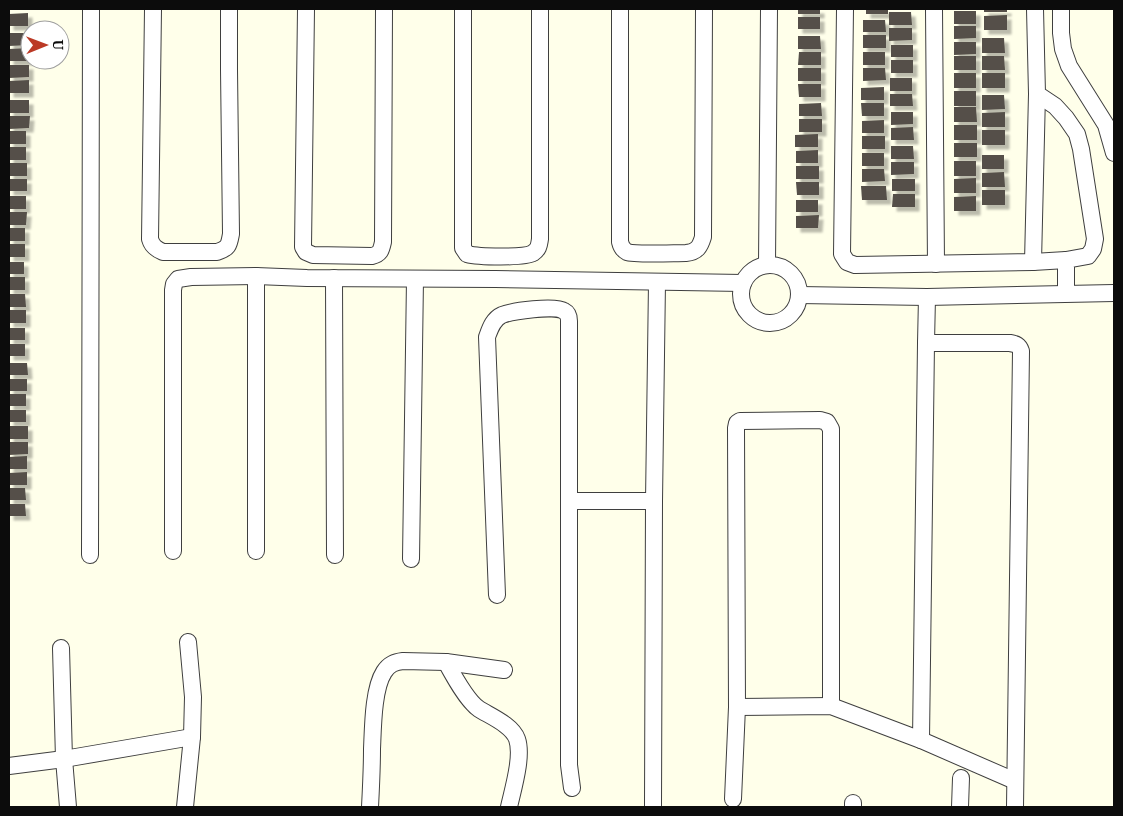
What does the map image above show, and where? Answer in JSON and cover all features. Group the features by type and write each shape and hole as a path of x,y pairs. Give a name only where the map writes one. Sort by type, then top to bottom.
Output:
{"street":[{"path":"90,555 91,9"},
{"path":"153,9 150,239 152,245 163,252 217,252 224,250 228,246 231,234 228,70 229,9"},
{"path":"306,9 303,247 306,252 313,255 372,256 378,255 383,242 384,9"},
{"path":"463,9 463,248 466,254 476,256 524,255 533,253 539,248 540,9"},
{"path":"620,9 620,242 622,248 627,252 686,254 698,250 703,237 704,9"},
{"path":"767,265 769,9"},
{"path":"845,9 842,254 847,262 855,265 1033,262 1066,260 1088,256 1093,248 1095,239 1077,134 1055,106 1036,94"},
{"path":"934,9 936,264"},
{"path":"1033,262 1036,94 1035,9"},
{"path":"1061,9 1061,33 1068,66 1106,125 1114,153"},
{"path":"1066,260 1066,293"},
{"path":"767,265 782,268 789,272 798,286 797,304 793,312 786,319 768,323 760,321 752,317 742,302 741,292 743,283 747,276 760,267 767,265"},
{"path":"173,551 173,290 174,284 178,279 256,276 743,283"},
{"path":"256,276 256,551"},
{"path":"334,278 335,556"},
{"path":"411,559 415,279"},
{"path":"653,807 657,282"},
{"path":"799,295 927,297 1114,293"},
{"path":"921,740 927,297"},
{"path":"497,595 487,337 491,325 501,316 526,309 558,309 568,314 569,321 569,744 572,788"},
{"path":"926,343 1010,343 1020,346 1021,351 1014,807"},
{"path":"733,799 737,707 736,428 737,423 740,421 820,420 827,422 831,429 831,706"},
{"path":"569,501 654,501"},
{"path":"185,807 192,737 193,697 188,642"},
{"path":"61,648 64,759 68,807"},
{"path":"370,807 373,726 377,691 384,672 390,664 396,662 446,662 504,670"},
{"path":"446,662 465,693 477,708 514,732 518,741 517,773 510,807"},
{"path":"737,707 831,706 921,740 1015,781"},
{"path":"9,766 64,759 192,737"},
{"path":"960,807 961,778"}],"building":[{"path":"798,9 820,9 820,14 798,14"},
{"path":"866,9 888,9 888,14 866,14"},
{"path":"984,9 1007,9 1007,12 984,12"},
{"path":"954,11 976,11 976,24 954,24"},
{"path":"889,12 911,12 912,25 889,25"},
{"path":"28,13 28,20 20,20 20,26 9,26 9,14"},
{"path":"1007,15 1007,30 984,30 984,16"},
{"path":"798,17 820,17 820,29 798,29"},
{"path":"863,20 885,20 886,32 863,32"},
{"path":"954,26 976,26 976,38 954,39"},
{"path":"889,28 912,28 912,40 889,41"},
{"path":"9,33 20,33 20,45 9,46"},
{"path":"863,35 886,35 886,48 863,48"},
{"path":"798,36 820,36 821,49 798,49"},
{"path":"982,38 1004,38 1005,53 982,53"},
{"path":"954,42 976,42 976,54 954,55"},
{"path":"891,45 913,45 913,57 891,57"},
{"path":"20,48 20,61 9,61 9,49"},
{"path":"799,52 821,52 821,65 798,65"},
{"path":"863,52 885,52 885,65 863,65"},
{"path":"954,56 976,56 976,70 954,70"},
{"path":"982,56 1004,56 1005,70 982,70"},
{"path":"891,60 913,60 913,73 891,73"},
{"path":"9,65 20,65 20,70 29,70 29,77 9,78"},
{"path":"798,68 821,68 821,81 798,81"},
{"path":"863,68 885,68 886,80 863,81"},
{"path":"954,73 976,73 976,88 954,88"},
{"path":"982,73 1005,73 1005,88 982,88"},
{"path":"890,78 912,78 912,91 890,91"},
{"path":"29,80 29,93 9,93 9,81"},
{"path":"798,84 821,84 821,97 799,97"},
{"path":"884,87 884,100 861,100 861,88"},
{"path":"954,91 976,91 976,106 954,106"},
{"path":"890,94 912,94 913,106 890,106"},
{"path":"982,95 1004,95 1005,109 982,110"},
{"path":"9,100 29,100 29,113 9,113"},
{"path":"821,103 822,116 799,116 799,104"},
{"path":"861,103 884,103 884,116 862,116"},
{"path":"954,107 976,107 977,122 954,122"},
{"path":"891,112 913,112 913,124 891,125"},
{"path":"1005,112 1005,127 982,127 982,113"},
{"path":"9,116 30,116 29,128 9,129"},
{"path":"799,119 822,119 822,132 799,132"},
{"path":"884,120 884,133 862,133 862,121"},
{"path":"954,125 977,125 977,140 954,140"},
{"path":"913,127 914,140 891,140 891,128"},
{"path":"982,130 1005,130 1005,145 982,145"},
{"path":"9,131 26,131 26,144 9,144"},
{"path":"818,134 818,147 795,147 795,135"},
{"path":"862,136 885,136 885,149 862,149"},
{"path":"954,143 977,143 977,157 954,157"},
{"path":"891,146 913,146 914,159 891,159"},
{"path":"9,147 26,147 26,160 9,160"},
{"path":"818,150 818,163 796,163 796,151"},
{"path":"862,153 884,153 884,166 862,166"},
{"path":"982,155 1004,155 1004,169 982,169"},
{"path":"954,161 976,161 976,176 954,176"},
{"path":"891,162 914,162 914,174 891,175"},
{"path":"9,163 27,163 27,176 9,176"},
{"path":"796,166 819,166 819,179 796,179"},
{"path":"862,169 884,169 885,181 862,182"},
{"path":"1004,172 1005,187 982,187 982,173"},
{"path":"976,178 976,193 954,193 954,179"},
{"path":"9,179 27,179 27,191 9,191"},
{"path":"892,179 915,179 915,191 892,191"},
{"path":"796,182 819,182 819,195 797,195"},
{"path":"861,186 886,186 887,200 862,200"},
{"path":"982,190 1005,190 1005,205 982,205"},
{"path":"893,194 915,194 915,207 892,207"},
{"path":"9,196 26,196 26,209 9,209"},
{"path":"976,196 976,211 954,211 954,197"},
{"path":"796,200 818,200 818,212 796,212"},
{"path":"9,212 27,212 26,225 9,225"},
{"path":"819,215 818,228 796,228 796,216"},
{"path":"9,228 25,228 25,241 9,241"},
{"path":"9,244 25,244 25,257 9,257"},
{"path":"9,262 24,262 24,274 9,274"},
{"path":"9,277 25,277 25,290 9,290"},
{"path":"9,294 25,294 26,307 9,307"},
{"path":"9,310 26,310 26,323 9,323"},
{"path":"9,328 25,328 25,340 9,340"},
{"path":"9,344 25,344 25,356 9,356"},
{"path":"9,363 27,363 28,375 9,375"},
{"path":"9,379 27,379 27,391 9,391"},
{"path":"9,394 26,394 26,406 9,406"},
{"path":"9,410 26,410 26,422 9,422"},
{"path":"9,426 28,426 28,439 9,439"},
{"path":"9,442 28,442 28,454 9,455"},
{"path":"27,456 27,469 9,469 9,457"},
{"path":"27,472 27,485 9,485 9,473"},
{"path":"9,488 25,488 26,500 9,500"},
{"path":"9,504 25,504 26,516 9,516"}]}
